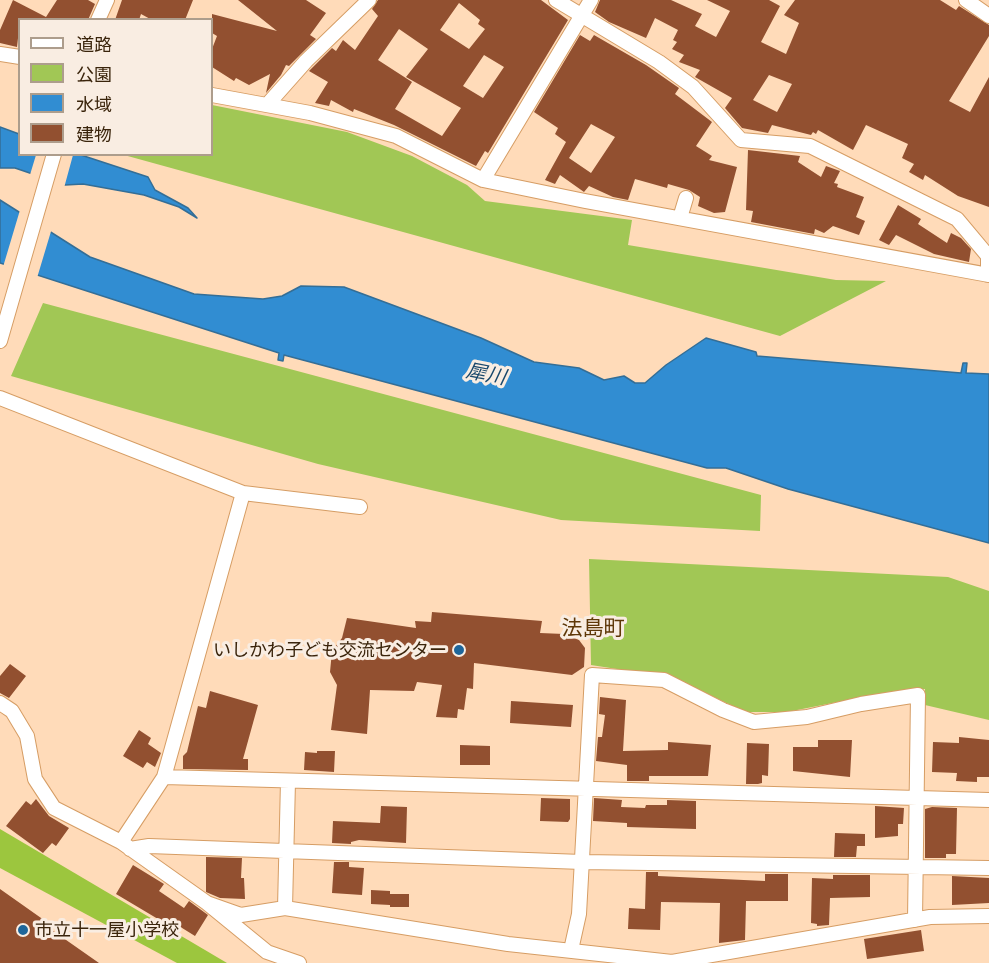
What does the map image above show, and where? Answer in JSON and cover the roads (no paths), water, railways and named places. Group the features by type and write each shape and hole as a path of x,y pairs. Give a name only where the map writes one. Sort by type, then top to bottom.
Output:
{"street":[{"path":"99,18 107,0"},
{"path":"267,105 306,62 369,0"},
{"path":"213,95 341,120 396,136 483,180 988,275 988,256 957,219 810,146 741,140 693,87 659,62 556,0"},
{"path":"483,180 591,0"},
{"path":"966,0 989,16"},
{"path":"0,54 18,57"},
{"path":"0,341 53,156"},
{"path":"680,218 686,198"},
{"path":"0,398 243,493 360,507"},
{"path":"126,845 164,777 243,493"},
{"path":"571,950 579,914 592,675 664,680 723,710 754,722 807,717 861,704 918,695 915,920"},
{"path":"0,703 12,711 27,736 35,779 54,808 126,845 207,903 267,952 299,963"},
{"path":"164,777 989,800"},
{"path":"285,908 288,781"},
{"path":"126,845 582,862 989,868"},
{"path":"207,903 242,915 285,908 508,944 672,962 915,920 989,916"}],"water":[{"path":"0,127 18,134 18,156 84,156 148,177 155,190 188,208 197,218 179,207 144,195 83,184 65,185 15,168 0,168"},
{"name":"犀川","path":"0,200 90,257 194,294 263,299 282,296 301,286 344,287 481,338 534,362 579,368 604,380 624,376 635,383 645,383 666,365 706,338 756,352 757,356 961,373 963,363 967,363 966,373 989,374 989,543 788,489 726,468 707,468 284,355 283,361 278,360 279,353 0,263"}],"place":[{"name":"いしかわ子ども交流センター","path":"459,650"},
{"name":"市立十一屋小学校","path":"23,930"}],"district":[{"name":"法島町","path":"593,628"}]}
